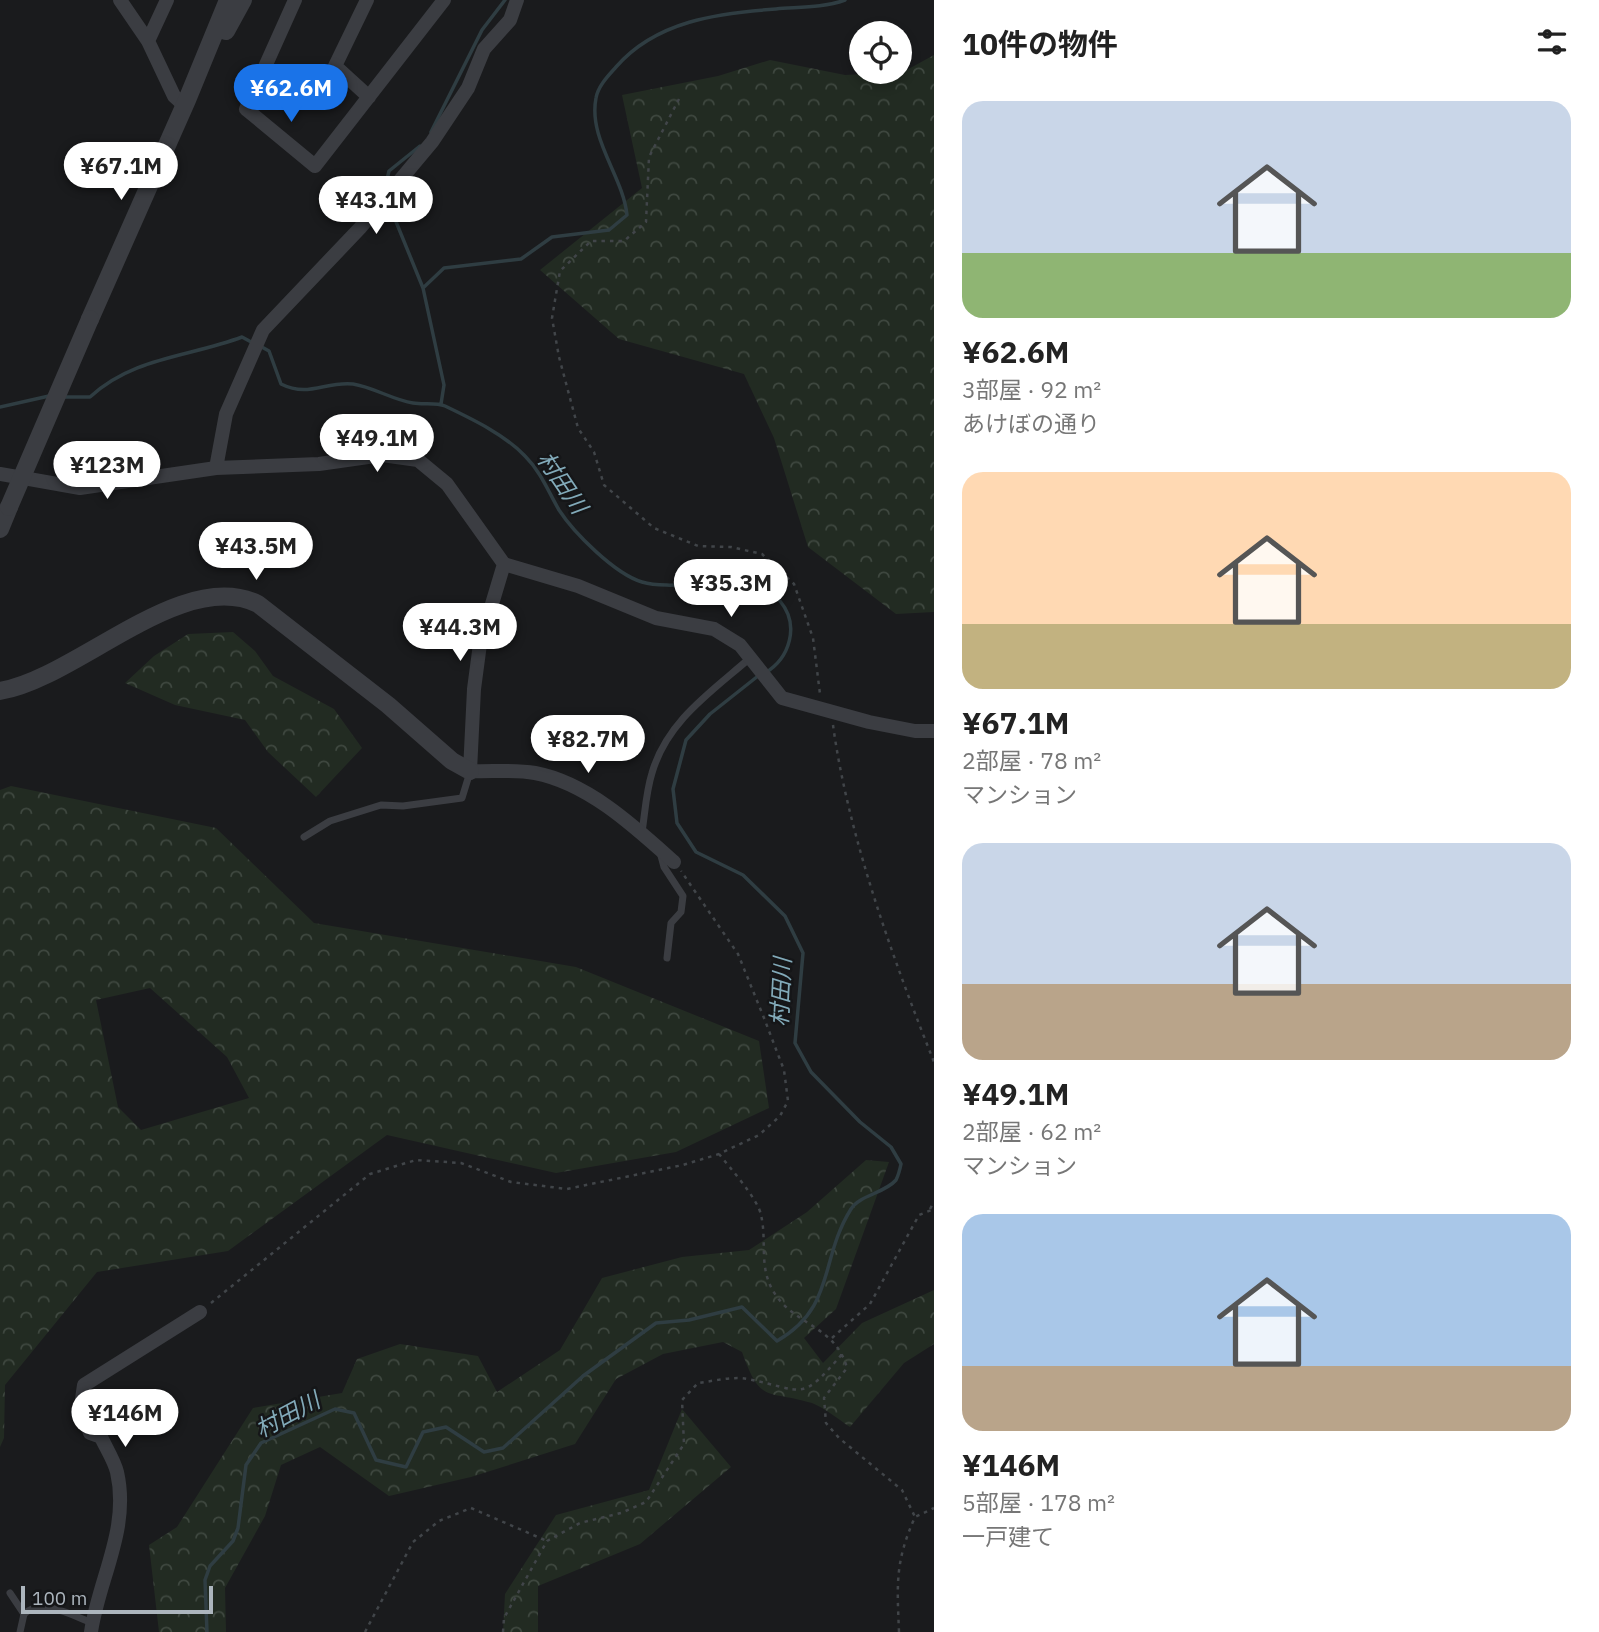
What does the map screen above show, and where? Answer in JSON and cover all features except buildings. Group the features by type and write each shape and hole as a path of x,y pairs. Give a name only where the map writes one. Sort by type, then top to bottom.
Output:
{"street":[{"path":"120,0 148,41 174,96 186,103"},
{"path":"148,41 167,0"},
{"path":"0,529 89,319 186,103 228,0"},
{"path":"186,103 243,0"},
{"path":"295,0 246,109 315,166 443,0"},
{"path":"367,0 335,66 369,97"},
{"path":"216,468 226,414 263,331 360,228 432,142 468,88 484,49 510,20 517,0"},
{"path":"0,474 80,488 216,468 319,464 382,455 418,460 432,468 447,484 504,564 578,586 656,618 714,629 740,645 782,698 827,712 915,732 934,731"},
{"path":"470,771 474,689 480,644 504,564"},
{"path":"0,691 59,669 146,619 205,598 240,595 258,604 388,705 452,761 470,771 534,772 570,784 642,833 674,862"},
{"path":"91,1627 118,1537 119,1494 116,1470 101,1437 90,1433 80,1406 84,1385 200,1312"}],"lane":[{"path":"642,833 652,773 667,738 683,715 750,658"},
{"path":"304,837 330,821 381,806 403,806 462,797 470,771"},
{"path":"659,848 664,867 684,896 681,912 671,923 667,958"},
{"path":"10,1593 24,1614 20,1632"},
{"path":"24,1614 35,1608 56,1608 91,1627"}],"path":[{"path":"678,99 649,157 646,222 624,241 591,242 560,271 552,318 559,357 578,428 594,452 604,485 654,528 698,546 731,547 762,554 794,584 813,638 843,787 900,978 934,1062"},
{"path":"200,1312 370,1174 416,1160 461,1163 511,1182 567,1189 684,1165 719,1154 759,1135 779,1116 788,1101 784,1070 738,954 674,862"},
{"path":"719,1154 761,1214 763,1261 771,1288 786,1309 832,1338 843,1353 847,1368 824,1398 826,1423 902,1490 915,1517"},
{"path":"832,1338 870,1304 919,1214 932,1209 934,1202"},
{"path":"503,1632 504,1618 547,1541 580,1523 621,1513 646,1502 684,1444 682,1400 698,1382 745,1378 792,1391 816,1385 843,1353"},
{"path":"365,1632 413,1542 439,1521 471,1508 547,1541"},
{"path":"899,1632 897,1574 901,1549 915,1517 934,1508"}],"green space":[{"path":"934,55 934,612 896,614 808,547 774,438 744,374 619,339 540,270 642,188 622,95 718,76 770,60 849,75 849,84 912,84 912,67"},
{"path":"233,632 255,651 273,676 334,709 362,748 316,797 268,752 245,720 175,705 125,683 154,656 188,634"},
{"path":"11,786 216,828 314,923 576,967 759,1041 769,1108 676,1152 556,1173 387,1135 228,1251 97,1272 5,1385 4,1438 0,1447 0,790","holes":["150,988 227,1057 249,1098 141,1130 118,1107 96,1000"]},
{"path":"866,1160 889,1162 836,1309 804,1338 823,1363 862,1323 934,1290 934,1344 904,1363 850,1427 812,1403 775,1395 760,1388 742,1352 723,1342 663,1354 616,1379 575,1444 471,1477 389,1496 320,1447 281,1465 265,1516 225,1588 226,1632 159,1632 149,1545 177,1527 253,1408 342,1393 357,1359 400,1344 478,1356 497,1392 560,1350 602,1278 682,1257 749,1250 807,1212"},
{"path":"682,1409 731,1467 640,1544 538,1586 538,1632 503,1632 505,1594 556,1515 649,1490"}],"waterway":[{"path":"431,132 482,30 505,0"},
{"name":"村田川","path":"423,288 444,268 521,259 552,237 609,230 627,215 619,186 601,143 595,113 596,98 601,85 632,51 669,29 689,22 732,13 820,6 845,0"},
{"path":"384,192 389,171 420,146"},
{"name":"村田川","path":"388,202 423,288 444,385 441,404"},
{"path":"64,397 90,397 124,374 143,366 242,337 253,343"},
{"name":"村田川","path":"260,346 269,351 281,384 291,388 309,389 353,384 417,404 445,406 498,434 531,462 574,530 596,552 631,578 657,585 735,584 768,591 786,610 791,630 781,659 765,673"},
{"path":"0,407 49,396"},
{"name":"村田川","path":"207,1632 205,1580 210,1566 233,1541 238,1528 246,1465 261,1443 335,1409 354,1413 376,1460 406,1467 423,1432 446,1427 484,1452 503,1448 583,1376 656,1323 689,1320 742,1307 777,1341 796,1328 818,1298 834,1246 851,1209 860,1200 886,1188 896,1180 901,1164 891,1147 860,1122 811,1072 795,1043 803,953 785,916 743,875 696,852 677,823 673,789 686,740 710,714 758,676"}]}
